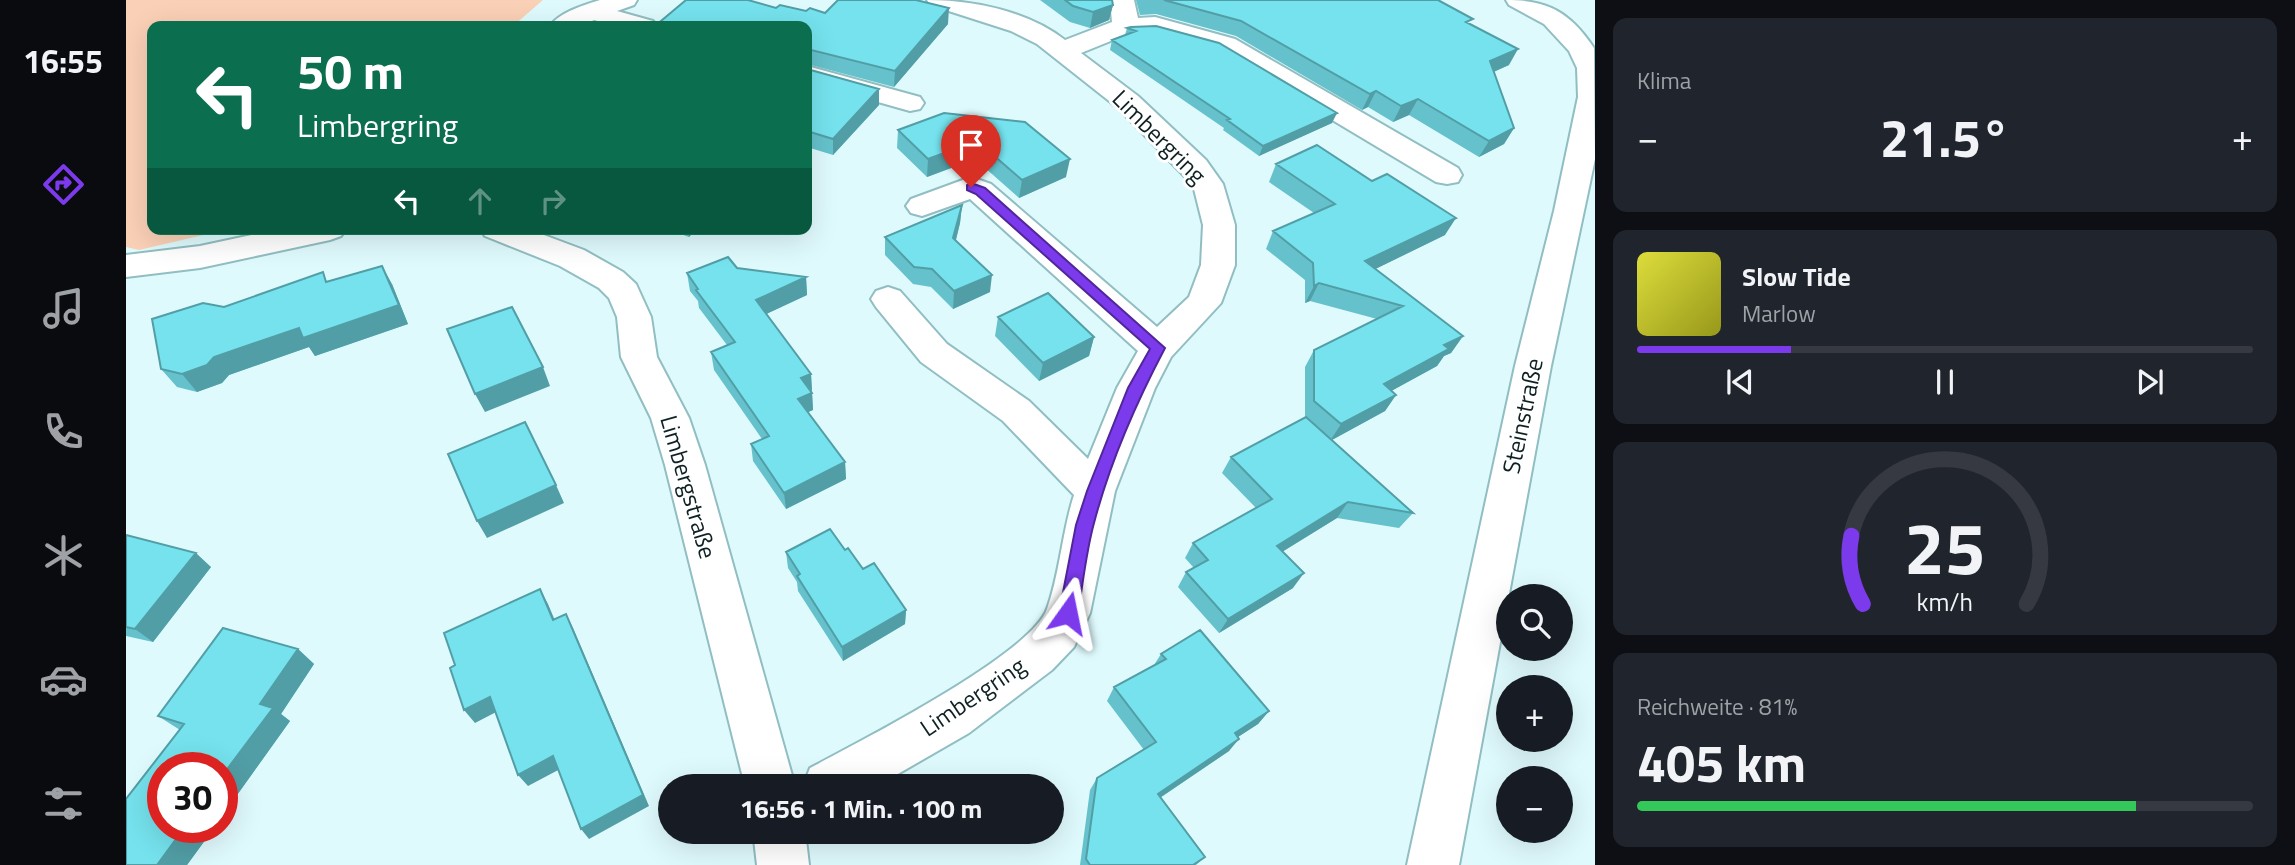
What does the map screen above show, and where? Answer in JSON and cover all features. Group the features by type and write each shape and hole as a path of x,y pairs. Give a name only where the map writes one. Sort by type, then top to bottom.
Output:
{"street":[{"path":"572,21 591,11 625,0"},
{"name":"Limbergring","path":"850,774 952,717 1036,655 1058,632 1068,613 1085,525 1136,388 1158,348 1204,303 1213,285 1220,246 1215,206 1208,184 1195,167 1128,102 1046,38 1020,26 939,0"},
{"name":"Steinstraße","path":"1433,865 1530,379 1570,211 1592,97 1590,68 1581,48 1553,19 1518,0"},
{"path":"591,11 626,21"},
{"path":"1062,51 1123,13 1154,25 1226,45 1447,175"},
{"path":"812,75 910,103"},
{"path":"922,206 971,187 980,191 1158,348"},
{"path":"126,266 200,257 302,235"},
{"name":"Limbergstraße","path":"512,235 572,258 611,280 629,299 639,357 670,418 685,464 767,774"},
{"path":"888,299 934,353 1016,411 1096,491"},
{"path":"781,844 783,865"}],"shaded area":[{"path":"126,0 543,0 519,21 147,21 147,235 203,235 139,250 126,247"}],"building":[{"path":"686,0 748,0 776,8 780,5 806,11 810,8 825,13 838,0 916,0 949,8 895,71 812,50 812,21 661,21"},
{"path":"1065,0 1112,0 1113,5 1093,12 1073,6"},
{"path":"1164,0 1438,0 1473,19 1466,22 1518,49 1490,61 1514,128 1489,141 1418,99 1401,106 1376,91 1370,94 1241,21"},
{"path":"1156,26 1219,43 1337,113 1263,146 1227,120 1230,119 1112,40 1136,31 1127,28"},
{"path":"812,70 879,89 833,139 812,133"},
{"path":"944,113 1025,122 1070,159 1022,180 977,141 928,159 898,130"},
{"path":"1317,145 1372,181 1387,174 1456,218 1365,261 1463,336 1444,345 1449,349 1384,384 1396,395 1341,424 1314,401 1314,350 1403,306 1319,283 1314,286 1313,263 1273,231 1335,204 1276,164"},
{"path":"962,205 953,238 992,275 954,291 932,269 914,267 885,237"},
{"path":"728,257 737,268 806,277 756,300 811,374 801,378 812,393 798,399 845,462 784,493 751,444 769,436 711,352 735,342 696,290 698,289 687,273"},
{"path":"382,266 399,305 303,338 299,328 214,357 207,365 182,374 161,369 152,319 203,303 224,307 323,272 326,282"},
{"path":"1048,293 1094,337 1043,363 998,317"},
{"path":"512,307 543,367 475,394 447,329"},
{"path":"1306,417 1413,513 1348,502 1277,546 1304,573 1228,619 1186,572 1208,560 1193,543 1272,499 1231,457"},
{"path":"525,422 556,485 477,521 448,454"},
{"path":"830,529 863,569 874,563 906,610 842,647 797,576 800,574 786,552"},
{"path":"126,535 196,553 135,629 126,627"},
{"path":"540,589 553,620 566,614 643,795 581,829 553,756 518,775 490,697 464,710 450,668 455,665 444,633"},
{"path":"223,628 298,649 260,704 273,708 238,755 238,752 162,752 184,724 158,716"},
{"path":"1200,630 1269,711 1235,733 1239,739 1158,794 1205,857 1193,865 1090,865 1086,859 1097,778 1156,742 1114,687 1166,659 1161,654"},
{"path":"147,772 147,843 173,843 157,865 126,865 126,799"}],"route":[{"path":"971,187 980,191 1158,348 1136,388 1096,491 1085,525 1068,613"}]}
